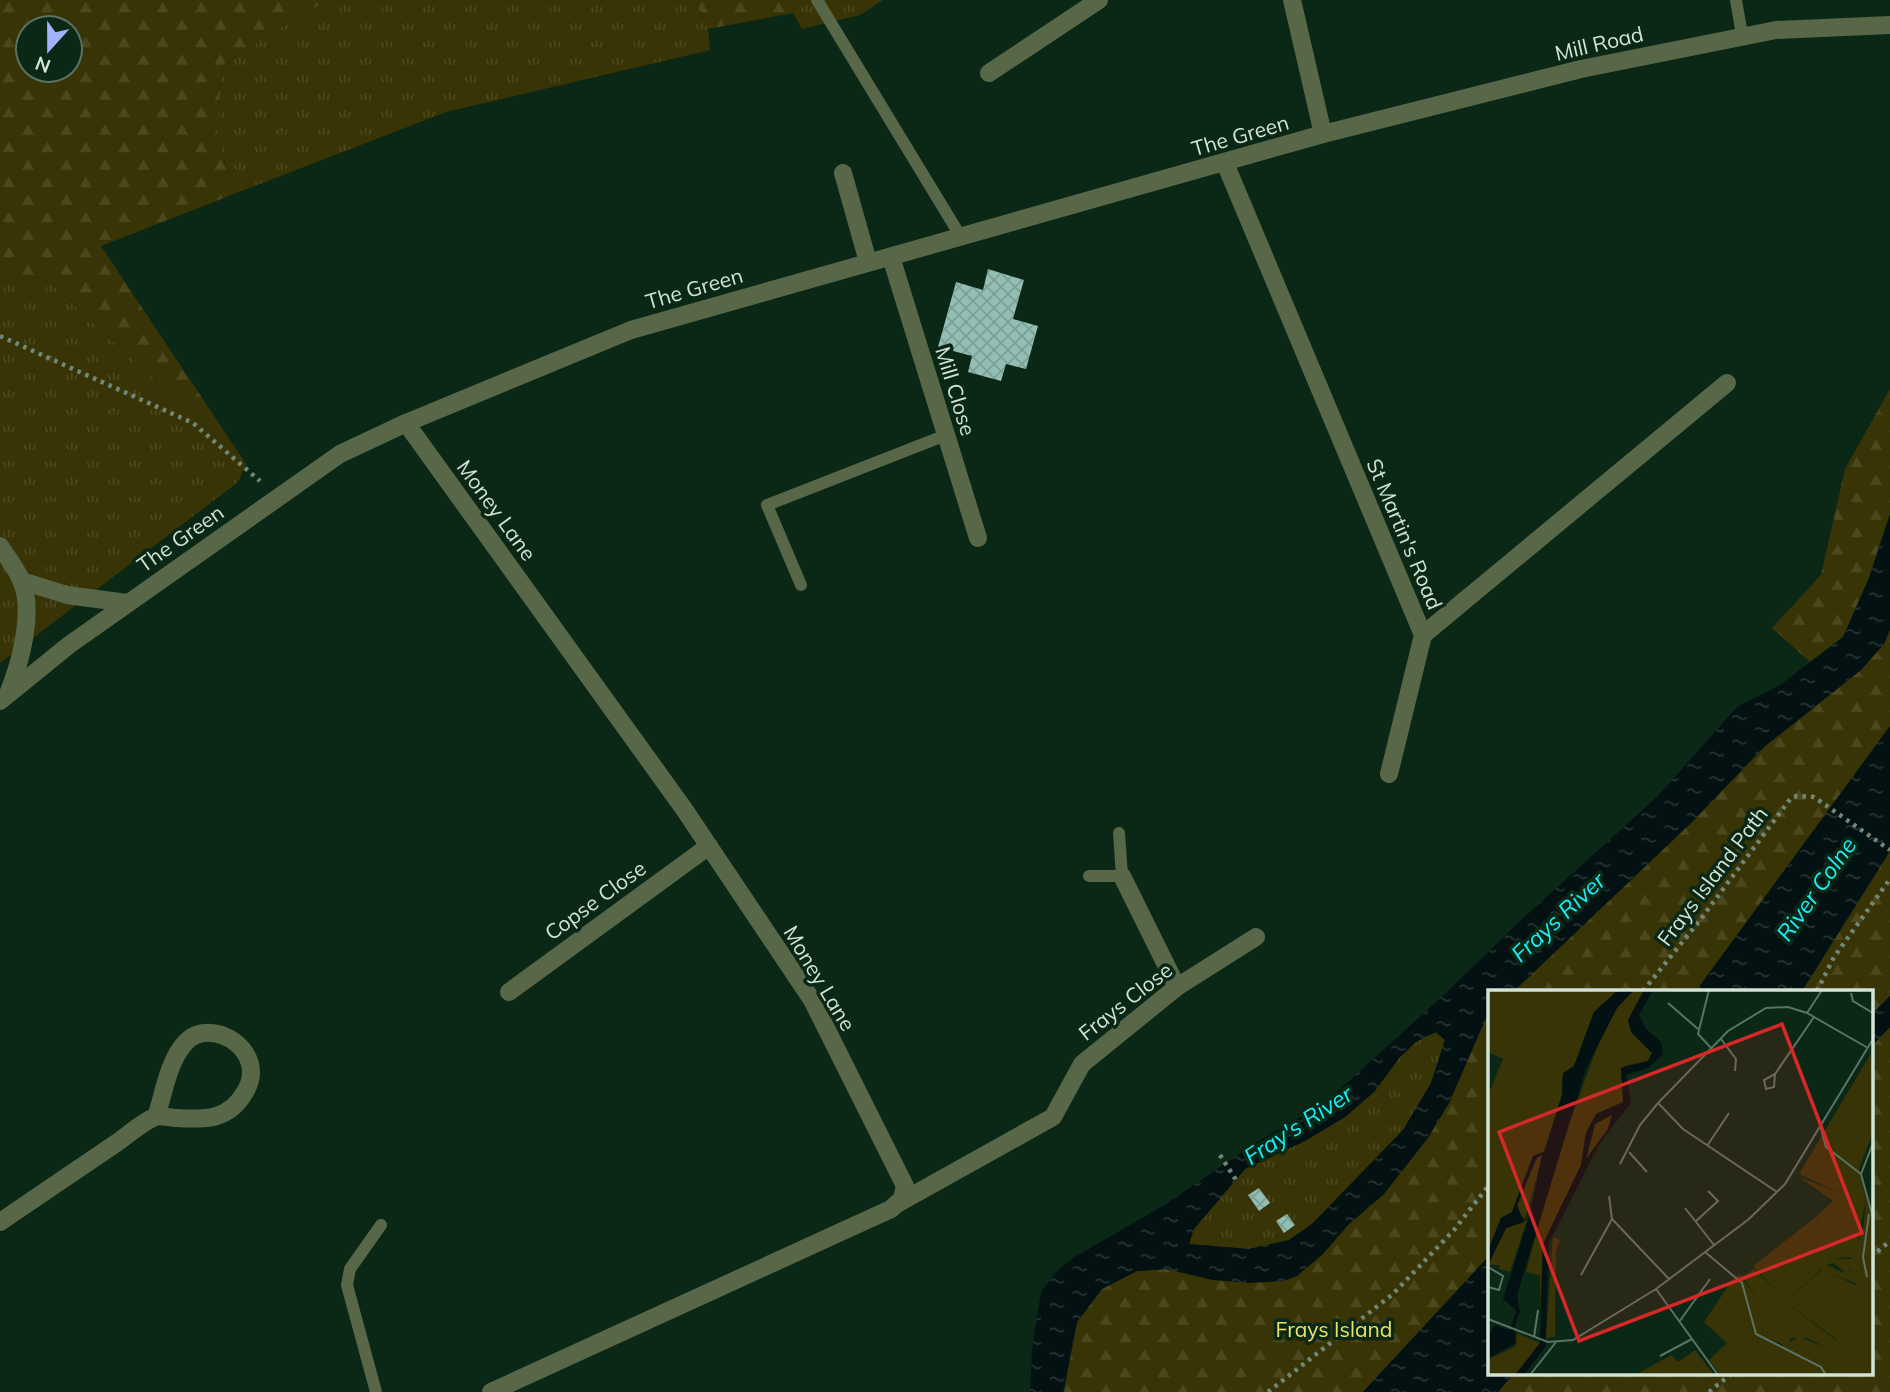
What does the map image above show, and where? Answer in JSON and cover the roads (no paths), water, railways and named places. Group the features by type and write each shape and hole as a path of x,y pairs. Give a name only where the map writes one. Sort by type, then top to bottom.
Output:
{"street":[{"path":"989,73 1099,0"},
{"path":"1292,0 1324,134"},
{"name":"Mill Road","path":"1324,134 1581,69 1742,35 1776,30 1890,25"},
{"name":"The Green","path":"4,697 69,645 277,496 340,454 407,423 631,330 1324,134"},
{"name":"St Martin's Road","path":"1225,163 1423,635 1727,383"},
{"path":"843,173 869,262"},
{"name":"Mill Close","path":"891,257 978,538"},
{"name":"Money Lane","path":"407,423 676,797 812,1000 905,1186 902,1199 897,1204"},
{"name":"The Green","path":"0,546 22,581 26,614 17,671 4,697"},
{"path":"22,581 66,596 127,603"},
{"path":"1389,774 1423,635"},
{"name":"Copse Close","path":"509,992 709,846"},
{"path":"1122,876 1177,988"},
{"name":"Frays Close","path":"897,1204 1053,1117 1082,1064 1177,988 1256,937"},
{"path":"0,1223 156,1117 206,1120 221,1116 234,1107 251,1079 252,1071 243,1048 227,1037 203,1032 187,1040 174,1062 156,1117"},
{"path":"491,1392 897,1204"}],"lane":[{"path":"817,0 961,237"},
{"path":"1736,0 1742,35"},
{"path":"802,585 767,505 946,435"},
{"path":"1089,876 1122,876 1119,833"},
{"path":"376,1392 347,1285 350,1269 381,1225"}],"water":[{"path":"1890,514 1890,629 1884,644 1861,670 1764,747 1691,823 1515,990 1488,990 1488,1015 1449,1103 1428,1138 1384,1194 1348,1225 1323,1254 1297,1276 1284,1281 1249,1283 1213,1280 1167,1269 1137,1271 1102,1289 1077,1322 1063,1392 1030,1392 1032,1349 1041,1292 1057,1271 1073,1258 1166,1204 1255,1143 1326,1102 1658,796 1737,707 1780,685 1843,637 1869,578","holes":["1436,1032 1445,1040 1431,1083 1403,1130 1312,1224 1289,1240 1249,1249 1189,1244 1194,1229 1245,1169 1305,1141 1345,1117 1374,1092 1400,1057 1416,1042"]},
{"name":"River Colne","path":"1890,726 1890,851 1803,990 1697,990"},
{"path":"1890,996 1890,1027 1872,1046 1872,1014"},
{"path":"1488,1257 1488,1374 1513,1374 1498,1392 1363,1392"}],"water label":[{"name":"Frays River","path":"1558,917"},
{"name":"Fray's River","path":"1298,1125"}],"park label":[{"name":"Frays Island","path":"1334,1329"}]}
